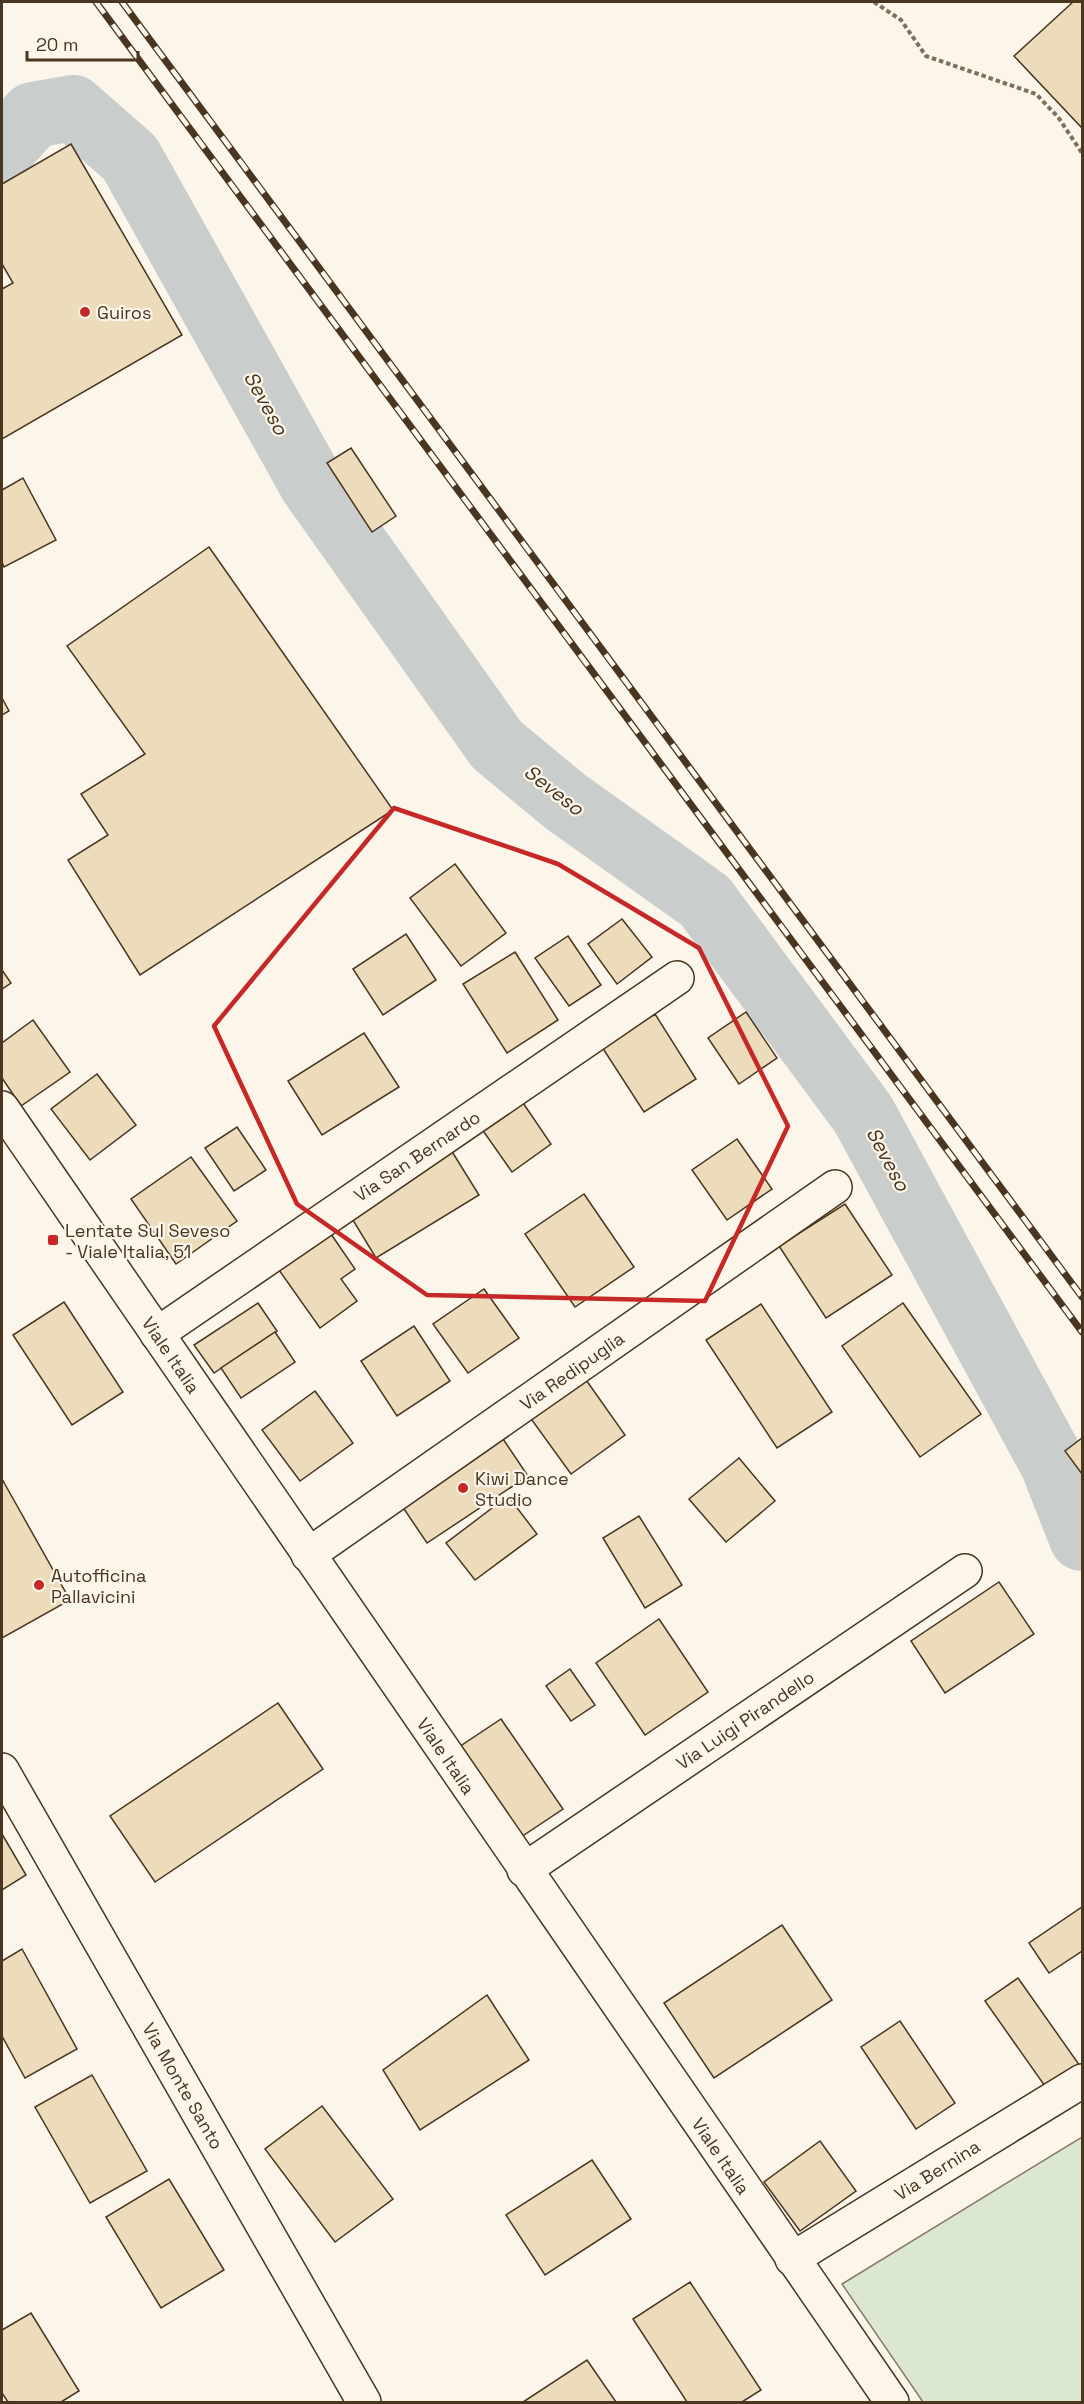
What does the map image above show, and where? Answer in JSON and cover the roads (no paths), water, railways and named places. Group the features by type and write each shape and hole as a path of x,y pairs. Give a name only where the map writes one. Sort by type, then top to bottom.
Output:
{"street":[{"name":"Via San Bernardo","path":"157,1334 676,978"},
{"name":"Viale Italia","path":"3,1112 892,2403"},
{"name":"Via Redipuglia","path":"308,1555 835,1186"},
{"name":"Via Luigi Pirandello","path":"524,1869 965,1571"},
{"name":"Via Monte Santo","path":"2,1770 364,2403"},
{"name":"Via Bernina","path":"792,2259 1083,2081"}],"waterway":[{"name":"Seveso","path":"2,150 33,115 73,108 130,158 312,484 497,745 566,802 705,901 863,1114 1053,1464 1082,1538"}],"railway":[{"path":"96,2 1082,1332"},
{"path":"122,2 1082,1297"}],"place":[{"name":"Guiros","path":"85,312"},
{"name":"Lentate Sul Seveso - Viale Italia, 51","path":"53,1240"},
{"name":"Kiwi Dance Studio","path":"463,1488"},
{"name":"Autofficina Pallavicini","path":"39,1585"}]}
